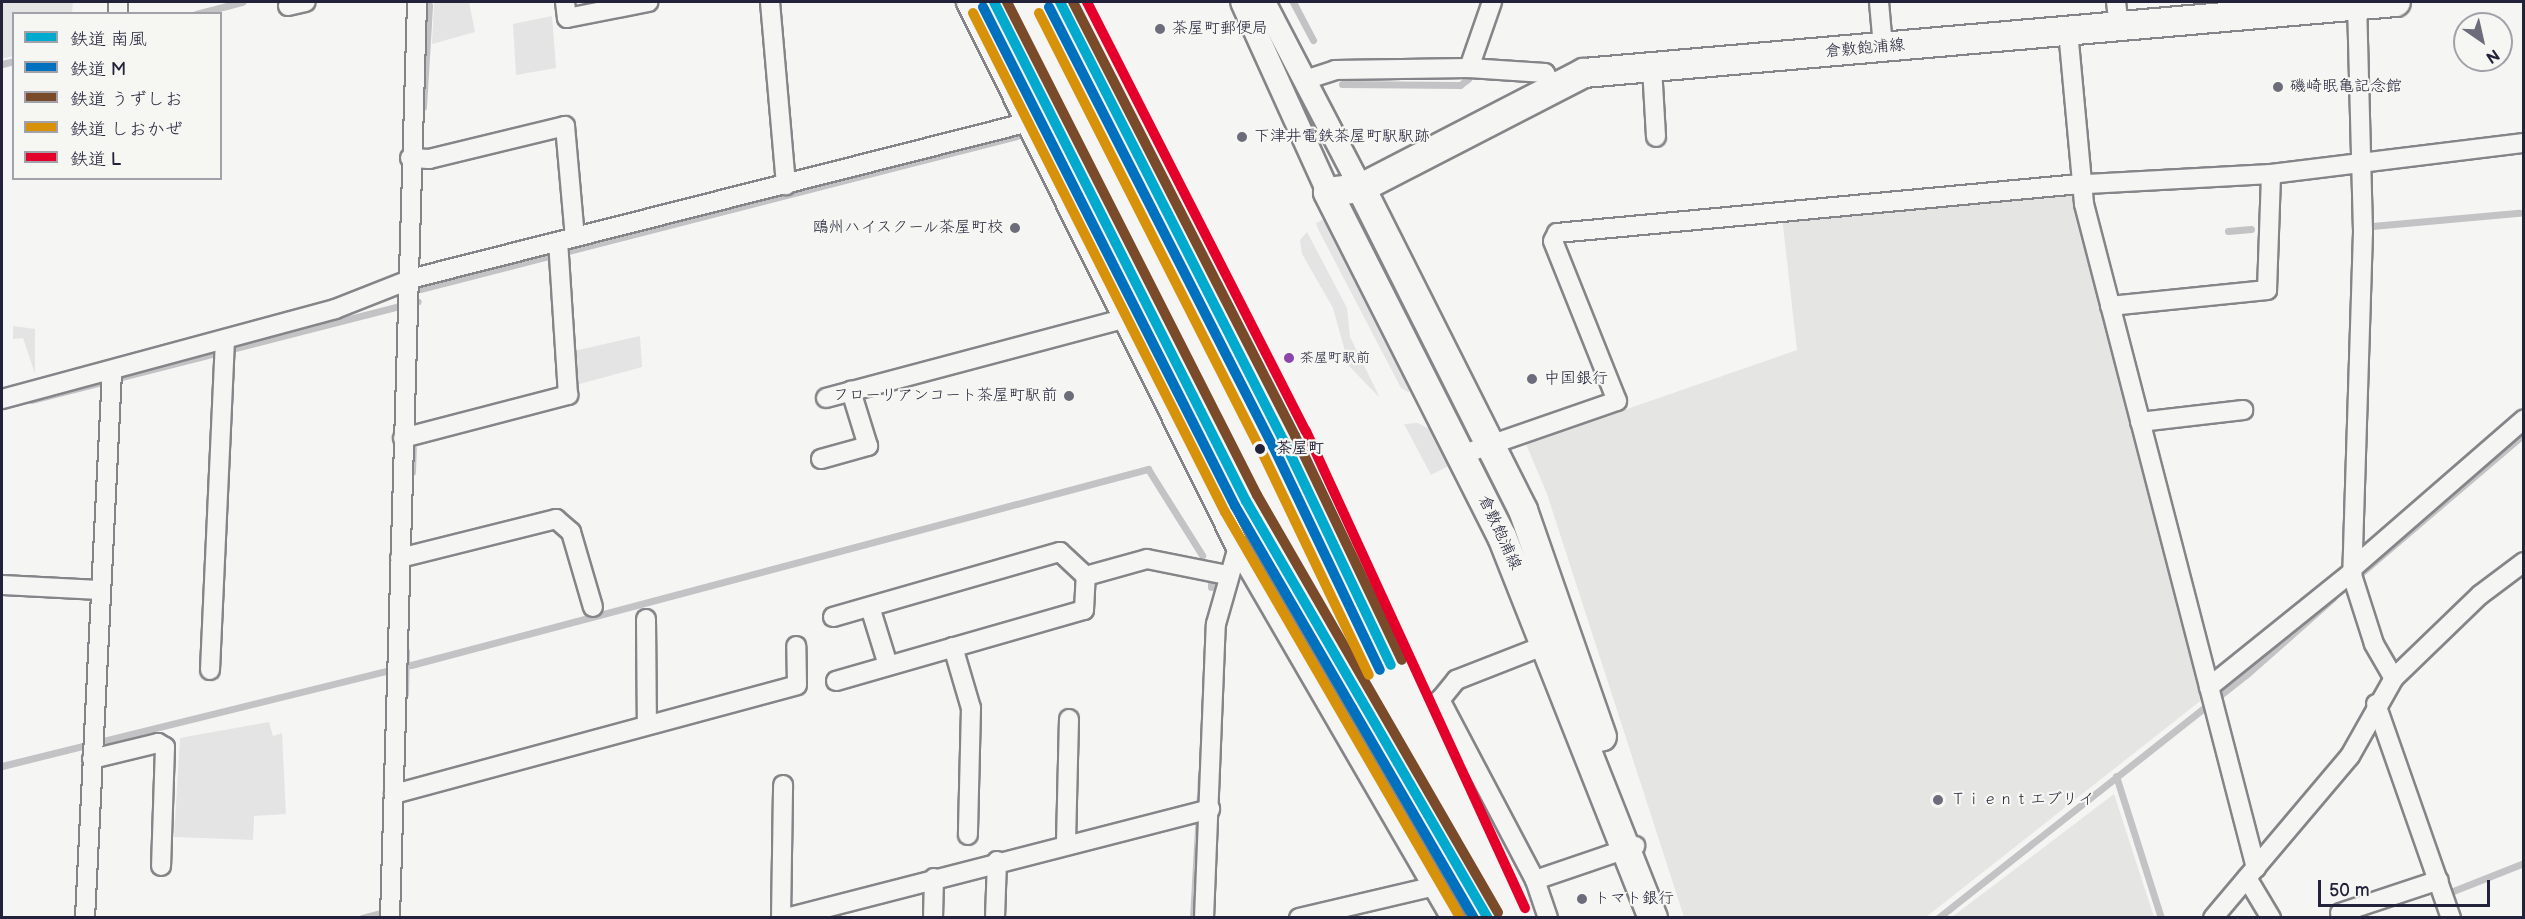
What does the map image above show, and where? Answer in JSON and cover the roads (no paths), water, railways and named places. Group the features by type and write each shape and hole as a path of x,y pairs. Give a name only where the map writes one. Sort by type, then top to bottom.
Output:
{"main road":[{"name":"倉敷飽浦線","path":"1631,847 1569,701 1557,641 1427,393 1328,192 1361,188 1584,74 2068,31 2117,14 2396,2"},
{"name":"倉敷飽浦線","path":"1361,188 1394,261 1523,510 1514,537 1557,641 1654,918"},
{"path":"1361,188 1353,200 1359,235 1398,313 1407,352"},
{"path":"1394,261 1406,307 1431,361 1427,393"}],"street":[{"path":"390,918 406,299 417,159 417,2"},
{"path":"565,2 567,18 648,2"},
{"path":"770,2 786,185"},
{"path":"968,2 1025,123 1238,546 1453,918"},
{"path":"1242,2 1328,192"},
{"path":"1264,2 1361,188"},
{"path":"1469,68 1492,2"},
{"path":"1879,2 1883,47"},
{"path":"2356,4 2362,165 2353,575 2374,644 2394,678"},
{"path":"2068,31 2083,185 2110,306 2212,696 2251,873 2271,918"},
{"path":"1652,67 1656,137"},
{"path":"1305,80 1335,70 1469,68 1545,73 1553,89"},
{"path":"2,399 112,379 406,299 562,244 1025,123"},
{"path":"403,438 568,394 562,244 565,126 417,159"},
{"path":"1461,455 1617,401 1553,241 1557,234 2083,185 2271,174 2362,165 2523,143"},
{"path":"2110,306 2267,290 2271,174"},
{"path":"826,398 1123,319"},
{"path":"210,670 225,347"},
{"path":"85,918 112,379"},
{"path":"821,459 868,447 851,391"},
{"path":"2140,422 2243,410"},
{"path":"2212,696 2353,575 2523,418"},
{"path":"400,558 556,519 572,532 593,607"},
{"path":"1204,918 1202,810 1216,624 1227,575 1238,546"},
{"path":"833,617 1060,552 1086,576"},
{"path":"1086,576 1147,559 1227,575"},
{"path":"2213,918 2350,756 2376,704 2394,678 2480,596 2523,562"},
{"path":"836,681 1084,610 1086,576"},
{"path":"2,585 100,590"},
{"path":"870,607 888,665"},
{"path":"646,619 647,724"},
{"path":"1548,918 1534,880 1440,700 1456,680 1557,641"},
{"path":"394,794 797,685 796,646"},
{"path":"953,647 971,708 968,835"},
{"path":"2376,704 2451,918"},
{"path":"1066,842 1069,719"},
{"path":"92,749 158,743 165,747 161,866"},
{"path":"781,918 783,784"},
{"path":"786,918 825,913 934,878 1066,842 1202,810"},
{"path":"1534,880 1631,847"},
{"path":"995,918 997,861"},
{"path":"933,918 934,878"},
{"path":"1299,918 1435,886"},
{"path":"2340,913 2442,890"}],"waterway":[{"path":"204,12 242,2"},
{"path":"982,2 1016,74"},
{"path":"1293,2 1313,40"},
{"path":"423,107 429,5"},
{"path":"2,64 12,62"},
{"path":"1342,84 1460,85 1468,79"},
{"path":"420,289 1017,136"},
{"path":"2372,226 2519,213"},
{"path":"2228,231 2251,229"},
{"path":"31,400 418,301"},
{"path":"2354,579 2524,434"},
{"path":"412,472 413,448"},
{"path":"2,766 411,665 1148,469 1202,555"},
{"path":"1938,918 2246,675 2333,598"},
{"path":"405,694 406,651"},
{"path":"1317,657 1473,918"},
{"path":"1193,918 1201,773"},
{"path":"2116,776 2161,918"},
{"path":"2443,895 2524,863"},
{"path":"362,918 377,914"}],"rail line":[{"name":"南風","path":"994,2 1246,501 1488,918"},
{"name":"うずしお","path":"1007,2 1257,495 1498,912"},
{"name":"南風","path":"1060,2 1284,441 1391,665"},
{"name":"うずしお","path":"1073,2 1295,436 1402,660"},
{"name":"L","path":"1087,2 1306,431 1525,908"},
{"name":"M","path":"983,7 1235,506 1474,918"},
{"name":"M","path":"1049,7 1273,446 1380,670"},
{"name":"しおかぜ","path":"973,13 1225,512 1460,918"},
{"name":"しおかぜ","path":"1039,13 1262,452 1369,675"}],"place":[{"name":"茶屋町郵便局","path":"1160,29"},
{"name":"磯崎眠亀記念館","path":"2278,87"},
{"name":"下津井電鉄茶屋町駅駅跡","path":"1242,137"},
{"name":"鴎州ハイスクール茶屋町校","path":"1015,228"},
{"name":"茶屋町駅前","path":"1289,358"},
{"name":"中国銀行","path":"1532,379"},
{"name":"フローリアンコート茶屋町駅前","path":"1069,396"},
{"name":"茶屋町","path":"1260,449"},
{"name":"Ｔｉｅｎｔエブリイ","path":"1938,800"},
{"name":"トマト銀行","path":"1582,899"}]}
